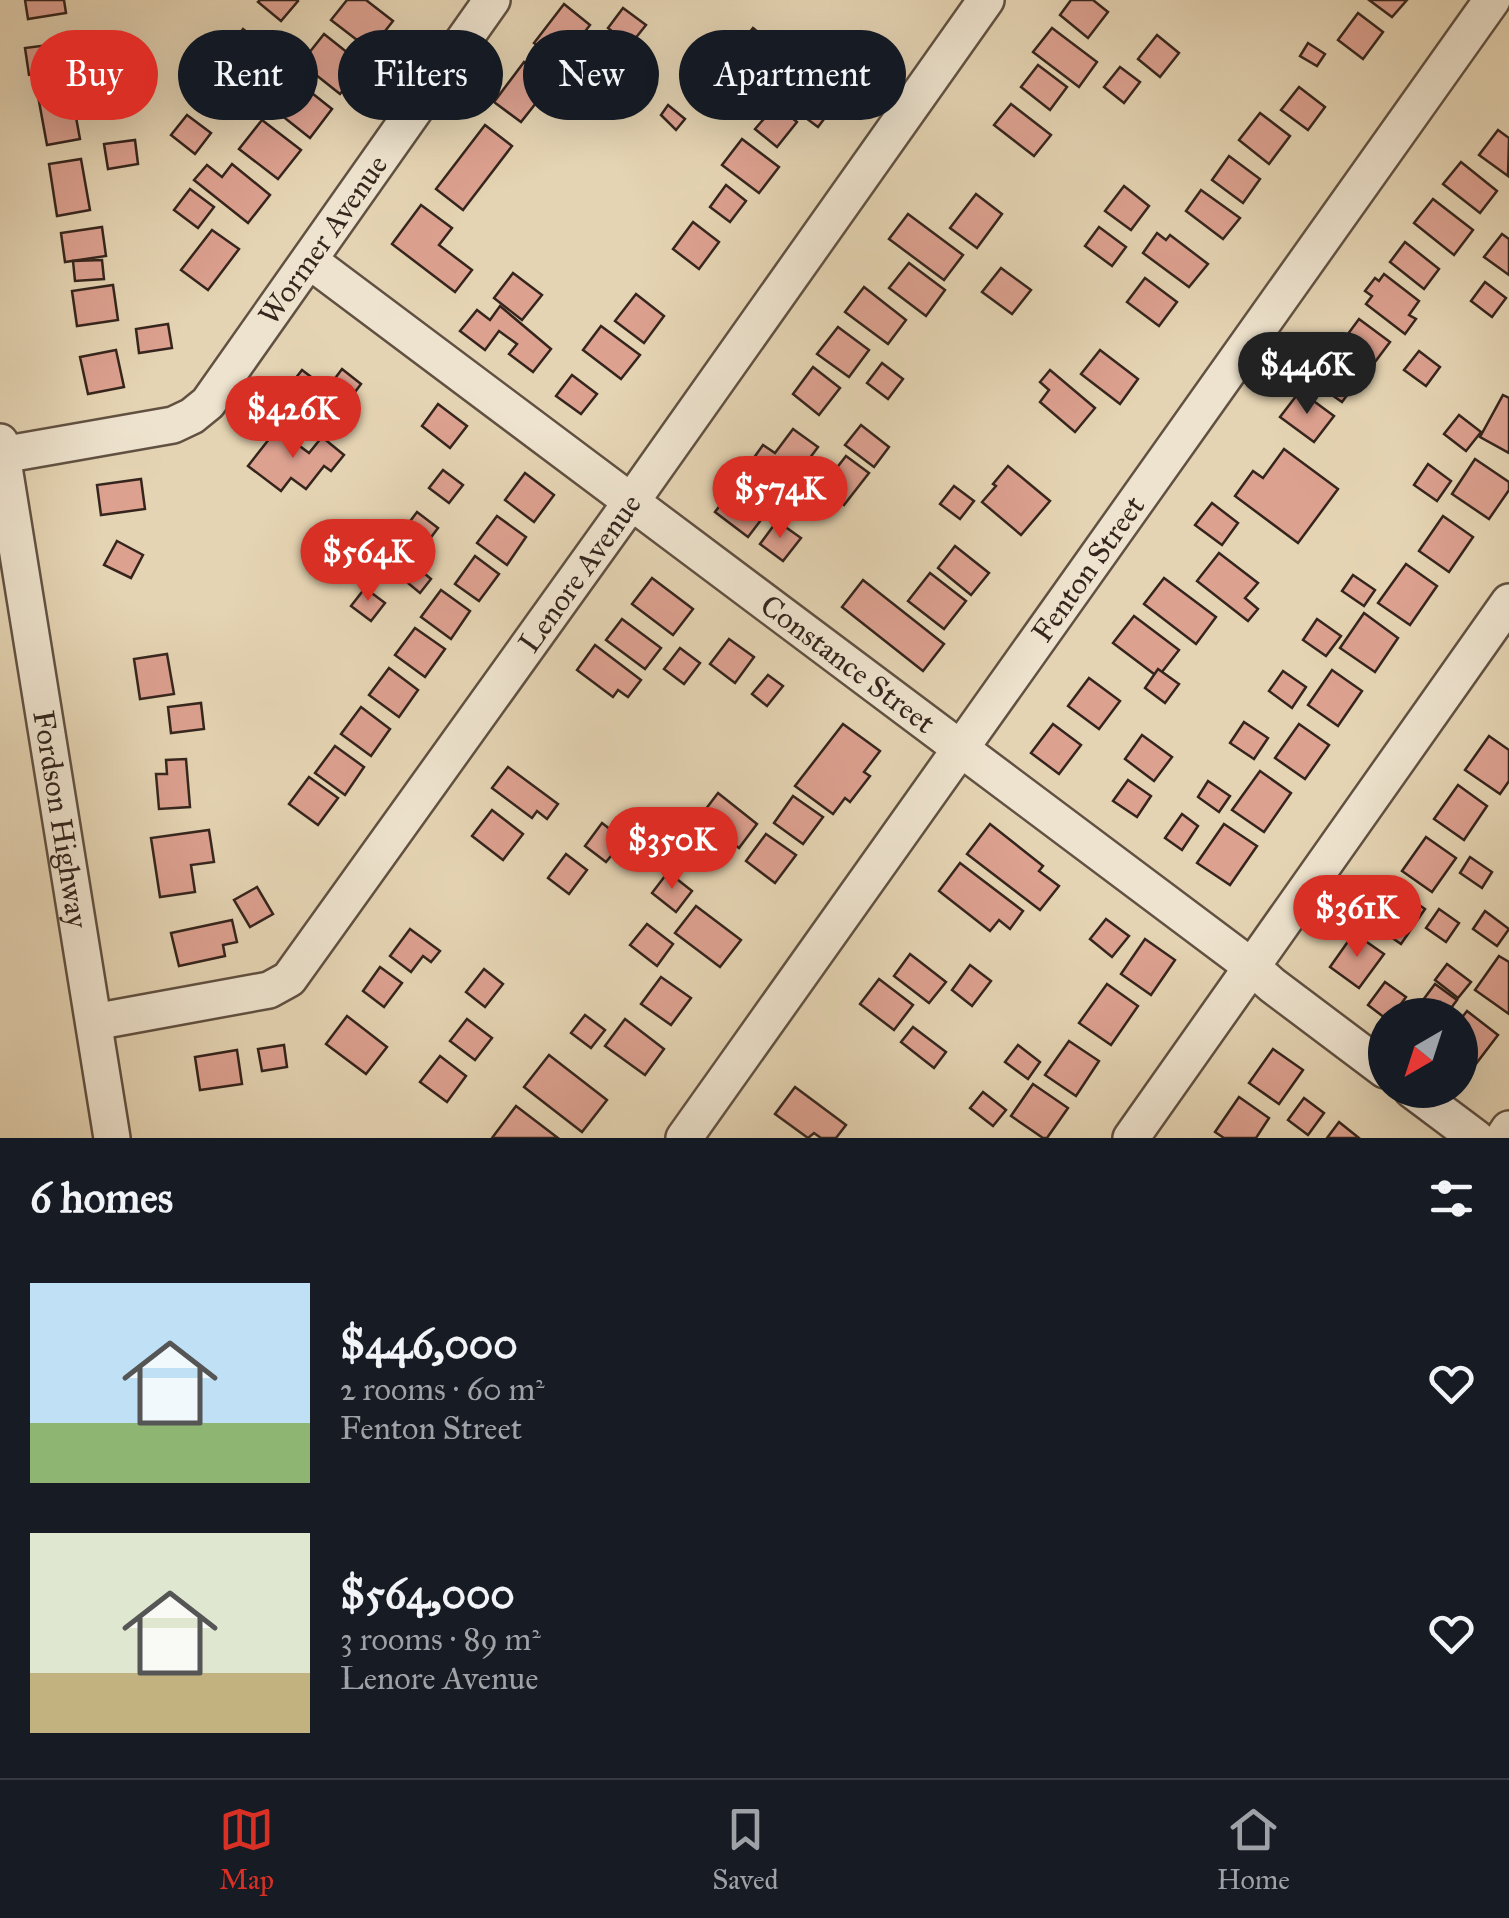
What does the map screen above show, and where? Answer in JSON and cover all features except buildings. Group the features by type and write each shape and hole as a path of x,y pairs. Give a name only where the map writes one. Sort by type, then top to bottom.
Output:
{"street":[{"name":"Wormer Avenue","path":"1,448 172,425 208,404 492,0"},
{"name":"Lenore Avenue","path":"94,1022 269,990 289,979 986,0"},
{"name":"Fenton Street","path":"684,1138 1492,0"},
{"name":"Constance Street","path":"310,261 1368,1057"},
{"name":"Fordson Highway","path":"1,448 112,1138"},
{"path":"1130,1138 1509,602"},
{"path":"1436,1108 1476,1138"},
{"path":"1503,1138 1509,1129"}]}
